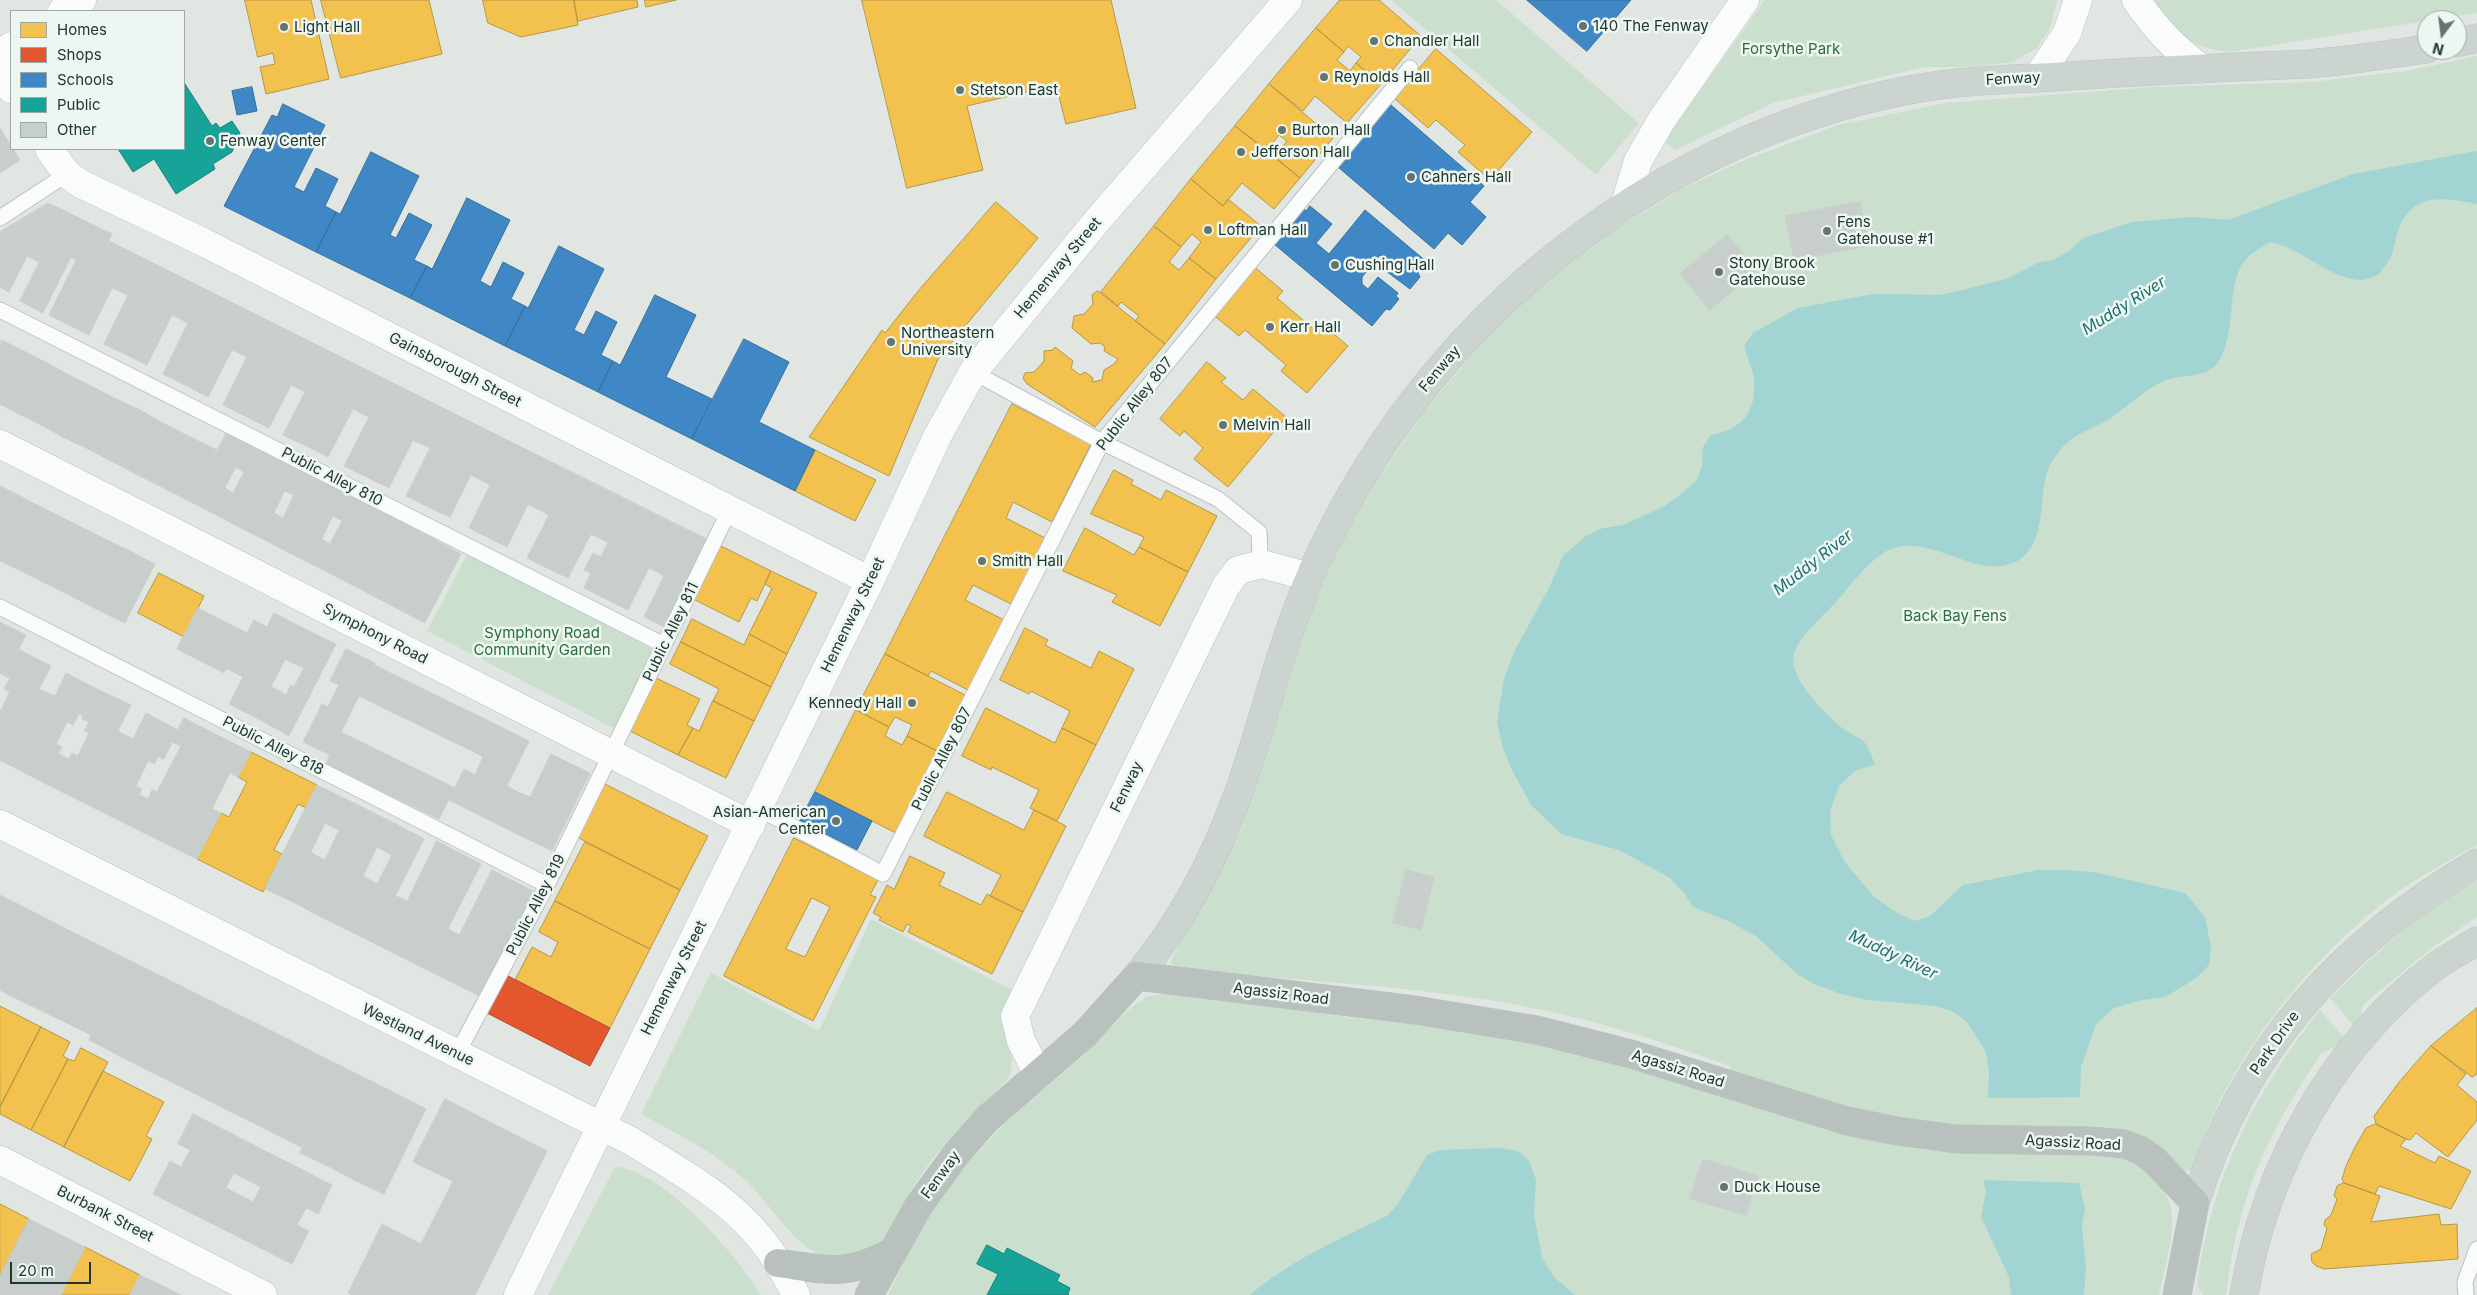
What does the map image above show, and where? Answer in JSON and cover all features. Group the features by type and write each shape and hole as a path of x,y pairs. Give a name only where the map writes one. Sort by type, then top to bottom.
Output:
{"highway":[{"name":"Fenway","path":"869,1295 927,1192 956,1153 988,1119 1085,1034 1137,976"},
{"name":"Agassiz Road","path":"1137,976 1434,1013 1537,1030 1622,1052 1820,1113 1878,1128 1956,1139 2092,1141 2124,1144 2140,1150 2154,1160 2195,1203"},
{"name":"Park Drive","path":"2177,1295 2195,1203"},
{"path":"778,1263 832,1270 847,1270 869,1264 892,1252"}],"main road":[{"name":"Fenway","path":"1137,976 1174,924 1217,848 1241,784 1289,631 1310,577 1335,524 1362,476 1406,410 1438,369 1483,319 1517,287 1559,253 1624,207 1696,165 1781,127 1868,99 1917,88 1965,82 2348,60 2417,50"},
{"name":"Park Drive","path":"2195,1203 2210,1160 2243,1091 2283,1030 2313,993 2343,961 2379,929 2417,900 2477,863"},
{"path":"2244,1295 2260,1222 2280,1172 2308,1117 2333,1077 2358,1041 2400,998 2435,967 2477,942"}],"street":[{"path":"64,10 82,0"},
{"name":"Hemenway Street","path":"518,1295 755,817 870,581 938,435 973,372 1096,222 1288,0"},
{"path":"1624,207 1638,161 1656,129 1745,0"},
{"path":"2037,78 2067,33 2078,0"},
{"path":"2136,0 2154,26 2174,48 2202,69"},
{"path":"0,70 10,87"},
{"name":"Gainsborough Street","path":"49,150 67,174 100,194 211,247 870,581"},
{"name":"Symphony Road","path":"0,444 611,754 755,817"},
{"name":"Fenway","path":"1038,1074 1021,1041 1015,1016 1226,586 1238,570 1262,564 1310,577"},
{"name":"Westland Avenue","path":"0,824 457,1054 602,1124 713,1192 752,1228 778,1263 796,1295"},
{"name":"Burbank Street","path":"0,1160 263,1295"}],"lane":[{"name":"Public Alley 807","path":"755,817 883,874 1102,442 1410,68"},
{"path":"0,218 67,174"},
{"name":"Public Alley 810","path":"0,310 664,645"},
{"path":"973,372 1102,442 1218,499 1258,532 1260,556 1257,566"},
{"name":"Public Alley 811","path":"611,754 730,509"},
{"name":"Public Alley 818","path":"0,607 547,885"},
{"name":"Public Alley 819","path":"457,1054 547,885 611,754"},
{"path":"2466,1295 2465,1282 2477,1249"}],"green space":[{"path":"1391,0 1496,0 1639,123 1596,175"},
{"name":"Forsythe Park","path":"1765,0 2057,0 2050,28 2037,48 2013,62 1968,67 1924,67 1773,103 1675,150 1664,141"},
{"path":"2149,0 2477,0 2477,13 2467,15 2467,10 2417,10 2417,22 2229,52 2214,50 2191,42 2166,21"},
{"name":"Back Bay Fens","path":"2477,56 2477,845 2402,889 2369,914 2305,977 2275,1013 2248,1051 2225,1091 2206,1131 2193,1170 2184,1171 2174,1165 1966,1128 1855,1113 1729,1073 1730,1066 1674,1046 1588,1021 1530,1007 1420,991 1178,969 1170,962 1242,827 1312,610 1343,539 1377,480 1423,413 1501,320 1560,270 1606,235 1682,189 1740,162 1838,125 1946,103 2153,87 2311,82 2406,71 2458,60 2467,60 2467,58"},
{"name":"Symphony Road Community Garden","path":"468,553 658,652 617,730 427,631"},
{"path":"2477,881 2477,917 2433,947 2366,1002 2362,1007 2360,1022 2353,1025 2330,998 2399,934 2456,892"},
{"path":"871,919 1015,991 1005,1017 1005,1029 1012,1062 1008,1078 933,1158 902,1206 884,1243 853,1258 832,1258 816,1253 803,1244 790,1232 756,1191 732,1169 694,1144 641,1114 711,973 819,1031"},
{"path":"1164,994 1268,1004 1345,1017 1423,1025 1578,1051 1827,1130 1919,1149 1958,1152 2129,1155 2151,1175 2165,1192 2171,1209 2172,1233 2159,1295 888,1295 924,1221 964,1167 1004,1124 1075,1063 1127,1011 1147,996"},
{"path":"2320,1010 2346,1040 2321,1054 2270,1140 2257,1168 2238,1227 2226,1295 2203,1295 2197,1286 2203,1248 2212,1210 2224,1174 2239,1139 2275,1073"},
{"path":"615,1167 634,1171 654,1182 676,1198 717,1238 761,1295 548,1295"}],"water":[{"name":"Muddy River","path":"2477,151 2477,204 2443,199 2432,200 2414,207 2406,215 2400,226 2391,256 2378,275 2362,280 2348,278 2336,274 2293,250 2270,242 2250,255 2241,267 2236,279 2229,333 2220,359 2215,366 2203,373 2173,378 2159,383 2112,417 2079,434 2067,443 2049,467 2036,538 2031,549 2023,557 2008,565 1992,566 1976,564 1927,548 1910,546 1886,551 1870,563 1806,633 1794,654 1793,663 1797,674 1810,696 1845,730 1864,742 1875,764 1855,771 1839,786 1830,811 1831,835 1844,861 1874,897 1897,913 1915,921 1930,916 1963,885 2038,870 2062,870 2094,872 2185,893 2205,917 2211,947 2209,965 2195,979 2165,997 2142,1000 2114,1008 2096,1024 2081,1067 2080,1097 1988,1098 1989,1071 1986,1052 1967,1022 1954,1012 1935,1006 1868,1000 1841,994 1814,984 1796,973 1756,936 1730,922 1693,907 1685,894 1670,878 1619,850 1561,834 1531,805 1511,768 1502,745 1497,722 1504,679 1515,650 1549,588 1563,556 1586,536 1603,528 1623,525 1663,507 1680,495 1696,481 1702,466 1703,447 1711,435 1731,429 1745,418 1753,401 1754,380 1744,346 1753,333 1798,308 1873,294 1939,295 2009,278 2037,263 2053,260 2068,252 2083,238 2132,222 2191,217 2228,220 2353,174"},
{"path":"1498,1148 1518,1151 1529,1161 1536,1180 1534,1215 1542,1258 1554,1277 1575,1295 1250,1295 1266,1282 1299,1261 1387,1216 1398,1204 1427,1155 1441,1150"},
{"path":"1983,1180 2079,1183 2085,1209 2082,1226 2086,1267 2084,1295 2011,1295 2009,1277 1981,1217 1986,1191"}],"building: Homes":[{"name":"Light Hall","path":"245,0 311,0 329,79 266,94 260,67 275,64 273,53 258,57"},
{"path":"321,0 429,0 442,54 341,78"},
{"path":"483,0 574,0 578,25 521,37 488,23"},
{"path":"574,0 637,0 638,7 578,21"},
{"path":"645,0 676,0 646,7"},
{"name":"Stetson East","path":"862,0 1111,0 1136,108 1066,124 1056,85 967,106 983,170 907,188"},
{"name":"Chandler Hall","path":"1340,0 1379,0 1421,36 1381,84 1356,63 1361,57 1348,46 1344,52 1316,28"},
{"name":"Reynolds Hall","path":"1316,28 1344,52 1337,60 1350,71 1356,63 1381,84 1347,123 1315,96 1303,111 1269,84"},
{"path":"1436,49 1532,132 1490,180 1458,152 1465,145 1436,120 1428,128 1394,98"},
{"name":"Burton Hall","path":"1269,84 1333,138 1300,178 1275,157 1287,141 1279,135 1267,150 1235,126"},
{"name":"Jefferson Hall","path":"1235,126 1300,178 1274,209 1242,183 1223,206 1191,179"},
{"name":"Loftman Hall","path":"1191,179 1223,206 1228,199 1261,226 1216,279 1189,258 1201,242 1192,234 1181,247 1154,226"},
{"path":"996,202 1038,238 938,359 889,476 809,437 882,330 885,333 919,290"},
{"path":"1154,226 1181,247 1169,262 1179,270 1189,258 1216,279 1165,344 1135,321 1139,316 1121,302 1118,306 1101,292"},
{"name":"Kerr Hall","path":"1252,265 1283,291 1277,298 1316,331 1322,324 1348,346 1307,393 1281,371 1286,365 1245,330 1239,336 1211,313"},
{"path":"1098,291 1165,344 1095,427 1027,384 1023,378 1025,373 1034,372 1044,361 1044,351 1053,350 1055,347 1073,361 1071,368 1080,375 1085,372 1093,378 1092,382 1102,380 1104,370 1118,359 1104,351 1105,347 1100,343 1091,344 1072,328 1074,316 1084,314 1093,304 1092,295"},
{"name":"Melvin Hall","path":"1207,362 1226,378 1221,382 1243,400 1253,389 1286,417 1228,487 1194,459 1203,448 1184,431 1180,436 1160,419"},
{"name":"Smith Hall","path":"1012,404 1091,444 1052,522 1013,502 1006,518 1045,538 1011,604 973,585 965,600 1004,620 968,690 931,671 928,676 885,654"},
{"path":"815,450 876,480 855,521 795,491"},
{"path":"1114,470 1133,480 1131,484 1161,500 1166,490 1217,516 1188,572 1139,547 1144,537 1091,514"},
{"path":"1085,528 1134,555 1139,547 1188,572 1160,626 1112,602 1117,595 1063,571"},
{"path":"721,546 771,571 757,601 751,598 739,622 695,600"},
{"path":"771,571 817,593 787,654 749,634 772,588 765,584"},
{"path":"159,573 204,596 184,637 138,613"},
{"path":"692,619 744,645 749,634 787,654 771,687 681,642"},
{"path":"1025,628 1048,640 1045,645 1091,668 1099,651 1134,669 1096,745 1062,728 1070,711 1031,691 1029,694 1000,680"},
{"path":"681,642 771,687 754,721 713,701 719,689 670,664"},
{"name":"Kennedy Hall","path":"885,654 967,696 939,752 907,736 912,725 895,717 889,727 856,710"},
{"path":"656,678 700,699 687,725 693,728 678,755 630,731"},
{"path":"713,701 754,721 726,778 678,755 693,728 699,731"},
{"path":"986,708 1055,743 1062,728 1096,745 1057,821 1030,808 1039,790 992,767 991,770 962,756"},
{"path":"856,710 889,727 885,736 902,745 907,736 939,752 898,834 815,792"},
{"path":"251,752 317,785 306,808 298,804 274,850 282,854 263,892 197,859 221,813 229,817 247,782 238,777"},
{"path":"603,783 708,836 680,890 575,836"},
{"path":"947,792 1024,830 1034,810 1066,826 1023,912 990,896 1001,875 924,836"},
{"path":"794,838 878,880 870,895 876,897 813,1021 724,976","holes":["812,898 830,907 805,957 786,949"]},
{"path":"585,842 680,890 650,949 555,901"},
{"path":"910,856 945,873 939,885 981,905 987,894 1023,912 992,974 908,932 911,926 907,924 903,932 879,920 881,917 873,913 887,885 894,889"},
{"path":"555,901 650,949 610,1028 515,980 532,947 551,957 558,942 539,932"},
{"path":"0,1006 41,1027 0,1107"},
{"path":"2477,1008 2477,1074 2472,1077 2431,1046"},
{"path":"41,1027 70,1042 63,1056 68,1059 31,1130 0,1114 0,1107"},
{"path":"2431,1046 2466,1074 2457,1085 2477,1102 2477,1120 2448,1157 2416,1133 2410,1140 2376,1124 2374,1116 2400,1081"},
{"path":"81,1048 108,1062 64,1147 31,1130 68,1059 74,1061"},
{"path":"103,1071 164,1102 146,1136 152,1139 130,1181 64,1147"},
{"path":"2376,1124 2406,1139 2400,1146 2435,1163 2439,1156 2471,1171 2451,1209 2379,1186 2375,1194 2344,1183 2342,1179 2355,1147 2366,1128"},
{"path":"2344,1183 2380,1196 2371,1222 2439,1214 2441,1225 2457,1224 2458,1259 2324,1269 2316,1266 2312,1262 2311,1254 2321,1249 2327,1228 2324,1225 2325,1220 2331,1215 2337,1199 2334,1196 2337,1186"},
{"path":"0,1204 29,1219 0,1276"},
{"path":"85,1247 140,1275 130,1295 61,1295"}],"building: Shops":[{"path":"506,975 610,1028 590,1066 487,1013"}],"building: Schools":[{"name":"140 The Fenway","path":"1527,0 1631,0 1587,51"},
{"path":"252,87 257,111 237,115 232,91"},
{"path":"283,104 325,125 294,187 304,192 316,168 338,179 325,206 336,212 316,252 224,206 272,115 277,117"},
{"name":"Cahners Hall","path":"1391,105 1484,186 1470,202 1486,217 1462,245 1448,233 1434,249 1338,167"},
{"path":"371,152 419,176 390,235 396,238 409,213 432,225 414,260 427,266 410,298 316,252 336,212 340,214"},
{"path":"467,198 510,220 480,281 491,287 503,262 524,273 511,299 525,306 505,346 410,298 427,266 432,269"},
{"name":"Cushing Hall","path":"1310,206 1332,224 1316,243 1329,254 1365,210 1427,262 1418,273 1420,277 1410,289 1382,268 1387,261 1380,255 1362,277 1362,284 1368,289 1378,277 1398,293 1396,296 1399,299 1390,310 1386,309 1372,326 1274,244 1304,209 1306,211"},
{"path":"559,246 604,269 574,330 584,335 596,311 617,322 601,355 613,361 598,392 505,346 525,306 528,308"},
{"path":"655,295 696,315 666,377 712,399 692,439 598,392 613,361 620,365"},
{"path":"744,339 789,362 759,422 815,450 795,491 692,439"},
{"name":"Asian-American Center","path":"815,792 872,821 857,850 800,821"}],"building: Public":[{"name":"Fenway Center","path":"185,84 212,126 216,123 220,128 232,121 240,133 232,152 213,164 215,169 176,194 154,159 133,172 119,150 185,150"},
{"path":"987,1245 1004,1254 1007,1248 1060,1275 1057,1281 1070,1288 1069,1295 987,1295 998,1274 977,1264"}],"building: Other":[{"path":"0,128 10,144 10,150 14,150 20,160 0,173"},
{"name":"Fens Gatehouse #1","path":"1860,202 1868,246 1794,260 1785,216"},
{"path":"48,203 65,211 39,262 27,256 9,292 0,287 0,232"},
{"path":"65,211 112,234 67,324 49,315 76,260 71,257 43,313 20,301"},
{"name":"Stony Brook Gatehouse","path":"1727,235 1757,270 1710,310 1680,274"},
{"path":"109,241 229,301 187,386 163,374 188,323 172,315 147,365 104,344 128,295 112,288 89,335 67,324"},
{"path":"229,301 349,361 306,446 283,435 305,392 291,385 269,428 223,405 247,357 232,350 208,397 187,386"},
{"path":"2,340 24,351 0,398 0,344"},
{"path":"24,351 45,362 19,414 0,404 0,398"},
{"path":"349,361 469,421 426,506 406,496 430,448 413,440 389,488 344,466 369,417 353,409 328,457 306,446"},
{"path":"45,362 67,374 41,425 19,414"},
{"path":"67,374 89,385 63,437 41,425"},
{"path":"89,385 112,397 86,448 63,437"},
{"path":"112,397 138,409 111,461 86,448"},
{"path":"138,409 163,423 136,474 111,461"},
{"path":"469,421 590,481 547,568 527,558 549,515 528,504 507,547 469,528 490,485 471,475 450,517 426,506"},
{"path":"163,423 188,436 162,487 136,474"},
{"path":"227,432 277,457 241,528 191,502","holes":["236,467 244,472 233,493 225,488"]},
{"path":"188,436 217,450 191,502 162,487"},
{"path":"277,457 326,483 290,553 241,528","holes":["285,491 294,495 283,518 274,513"]},
{"path":"590,481 620,496 599,538 591,534 568,578 547,568"},
{"path":"326,483 374,507 337,577 290,553","holes":["333,516 342,521 330,544 322,539"]},
{"path":"0,486 20,496 0,536"},
{"path":"20,496 47,510 17,569 0,561 0,536"},
{"path":"620,496 650,511 606,599 584,588 591,573 584,570 593,553 601,557 608,542 599,538"},
{"path":"374,507 461,554 425,623 337,577"},
{"path":"47,510 73,523 43,582 17,569"},
{"path":"650,511 680,526 657,572 649,568 628,610 606,599"},
{"path":"73,523 101,537 71,596 43,582"},
{"path":"680,526 711,541 667,628 644,617 664,576 657,572"},
{"path":"101,537 128,550 98,610 71,596"},
{"path":"128,550 155,564 125,623 98,610"},
{"path":"198,608 245,632 224,673 177,649"},
{"path":"274,613 309,631 293,663 285,659 271,687 280,691 264,722 229,704 243,677 226,668 245,632 247,633 254,620 267,627"},
{"path":"0,622 26,635 5,676 0,673"},
{"path":"309,631 336,644 289,736 264,722 280,691 286,695 291,685 294,687 304,668 293,663"},
{"path":"18,649 51,666 39,689 55,696 66,673 97,689 84,716 79,714 73,725 67,722 56,744 62,747 58,754 65,757 50,786 0,760 0,712 10,692 4,689 10,678 5,676"},
{"path":"346,649 375,663 330,755 303,742 322,704 328,707 339,685 330,681"},
{"path":"374,665 489,721 474,752 359,696"},
{"path":"97,689 131,705 118,731 133,739 146,713 178,730 164,759 158,757 154,764 148,761 136,786 142,789 139,794 144,797 130,826 50,786 65,757 69,759 72,753 78,756 89,733 84,731 89,722 82,719"},
{"path":"184,718 251,752 238,777 230,773 212,809 221,813 197,859 130,826 144,797 148,799 152,790 157,792 181,746 172,742"},
{"path":"489,721 529,741 507,786 518,792 501,826 449,800 464,769 475,775 483,757 474,752"},
{"path":"341,732 455,788 439,819 326,764"},
{"path":"551,754 590,773 552,851 501,826 518,792 530,797"},
{"path":"317,785 346,799 332,827 325,823 311,852 317,856 293,902 265,889"},
{"path":"346,799 372,812 319,916 293,902 317,856 325,860 339,830 332,827"},
{"path":"372,812 398,825 384,851 377,847 363,876 370,880 346,929 319,916"},
{"path":"398,825 424,839 372,942 346,929 370,880 377,884 392,855 384,851"},
{"path":"437,841 481,864 427,970 372,942 396,896 407,901"},
{"path":"492,870 535,892 482,997 427,970 448,929 459,935"},
{"path":"1406,870 1434,877 1421,930 1393,923"},
{"path":"0,895 49,920 11,996 0,990"},
{"path":"49,920 76,934 38,1009 11,996"},
{"path":"76,934 129,960 91,1035 38,1009"},
{"path":"129,960 183,987 143,1068 89,1040"},
{"path":"183,987 237,1014 196,1094 143,1068"},
{"path":"237,1014 264,1027 223,1108 196,1094"},
{"path":"264,1027 290,1040 250,1121 223,1108"},
{"path":"290,1040 317,1054 277,1135 250,1121"},
{"path":"317,1054 343,1067 303,1148 277,1135"},
{"path":"343,1067 371,1081 328,1166 300,1153"},
{"path":"371,1081 399,1095 356,1181 328,1166"},
{"path":"399,1095 426,1109 384,1194 356,1181"},
{"path":"445,1099 547,1151 475,1295 352,1295 348,1293 382,1224 421,1244 453,1181 413,1162"},
{"path":"193,1114 332,1185 318,1214 306,1208 297,1225 309,1231 292,1264 153,1194 170,1161 181,1167 190,1150 178,1144","holes":["234,1173 261,1187 253,1202 226,1188"]},
{"name":"Duck House","path":"1703,1159 1758,1176 1746,1215 1690,1199"},
{"path":"29,1219 85,1247 61,1295 0,1295 0,1276"},
{"path":"140,1275 181,1295 130,1295"}],"place":[{"name":"140 The Fenway","path":"1583,26"},
{"name":"Light Hall","path":"284,27"},
{"name":"Chandler Hall","path":"1374,41"},
{"name":"Reynolds Hall","path":"1324,77"},
{"name":"Stetson East","path":"960,90"},
{"name":"Burton Hall","path":"1282,130"},
{"name":"Fenway Center","path":"210,141"},
{"name":"Jefferson Hall","path":"1241,152"},
{"name":"Cahners Hall","path":"1411,177"},
{"name":"Loftman Hall","path":"1208,230"},
{"name":"Fens Gatehouse #1","path":"1827,231"},
{"name":"Cushing Hall","path":"1335,265"},
{"name":"Stony Brook Gatehouse","path":"1719,272"},
{"name":"Kerr Hall","path":"1270,327"},
{"name":"Northeastern University","path":"891,342"},
{"name":"Melvin Hall","path":"1223,425"},
{"name":"Smith Hall","path":"982,561"},
{"name":"Kennedy Hall","path":"912,703"},
{"name":"Asian-American Center","path":"836,821"},
{"name":"Duck House","path":"1724,1187"}]}
